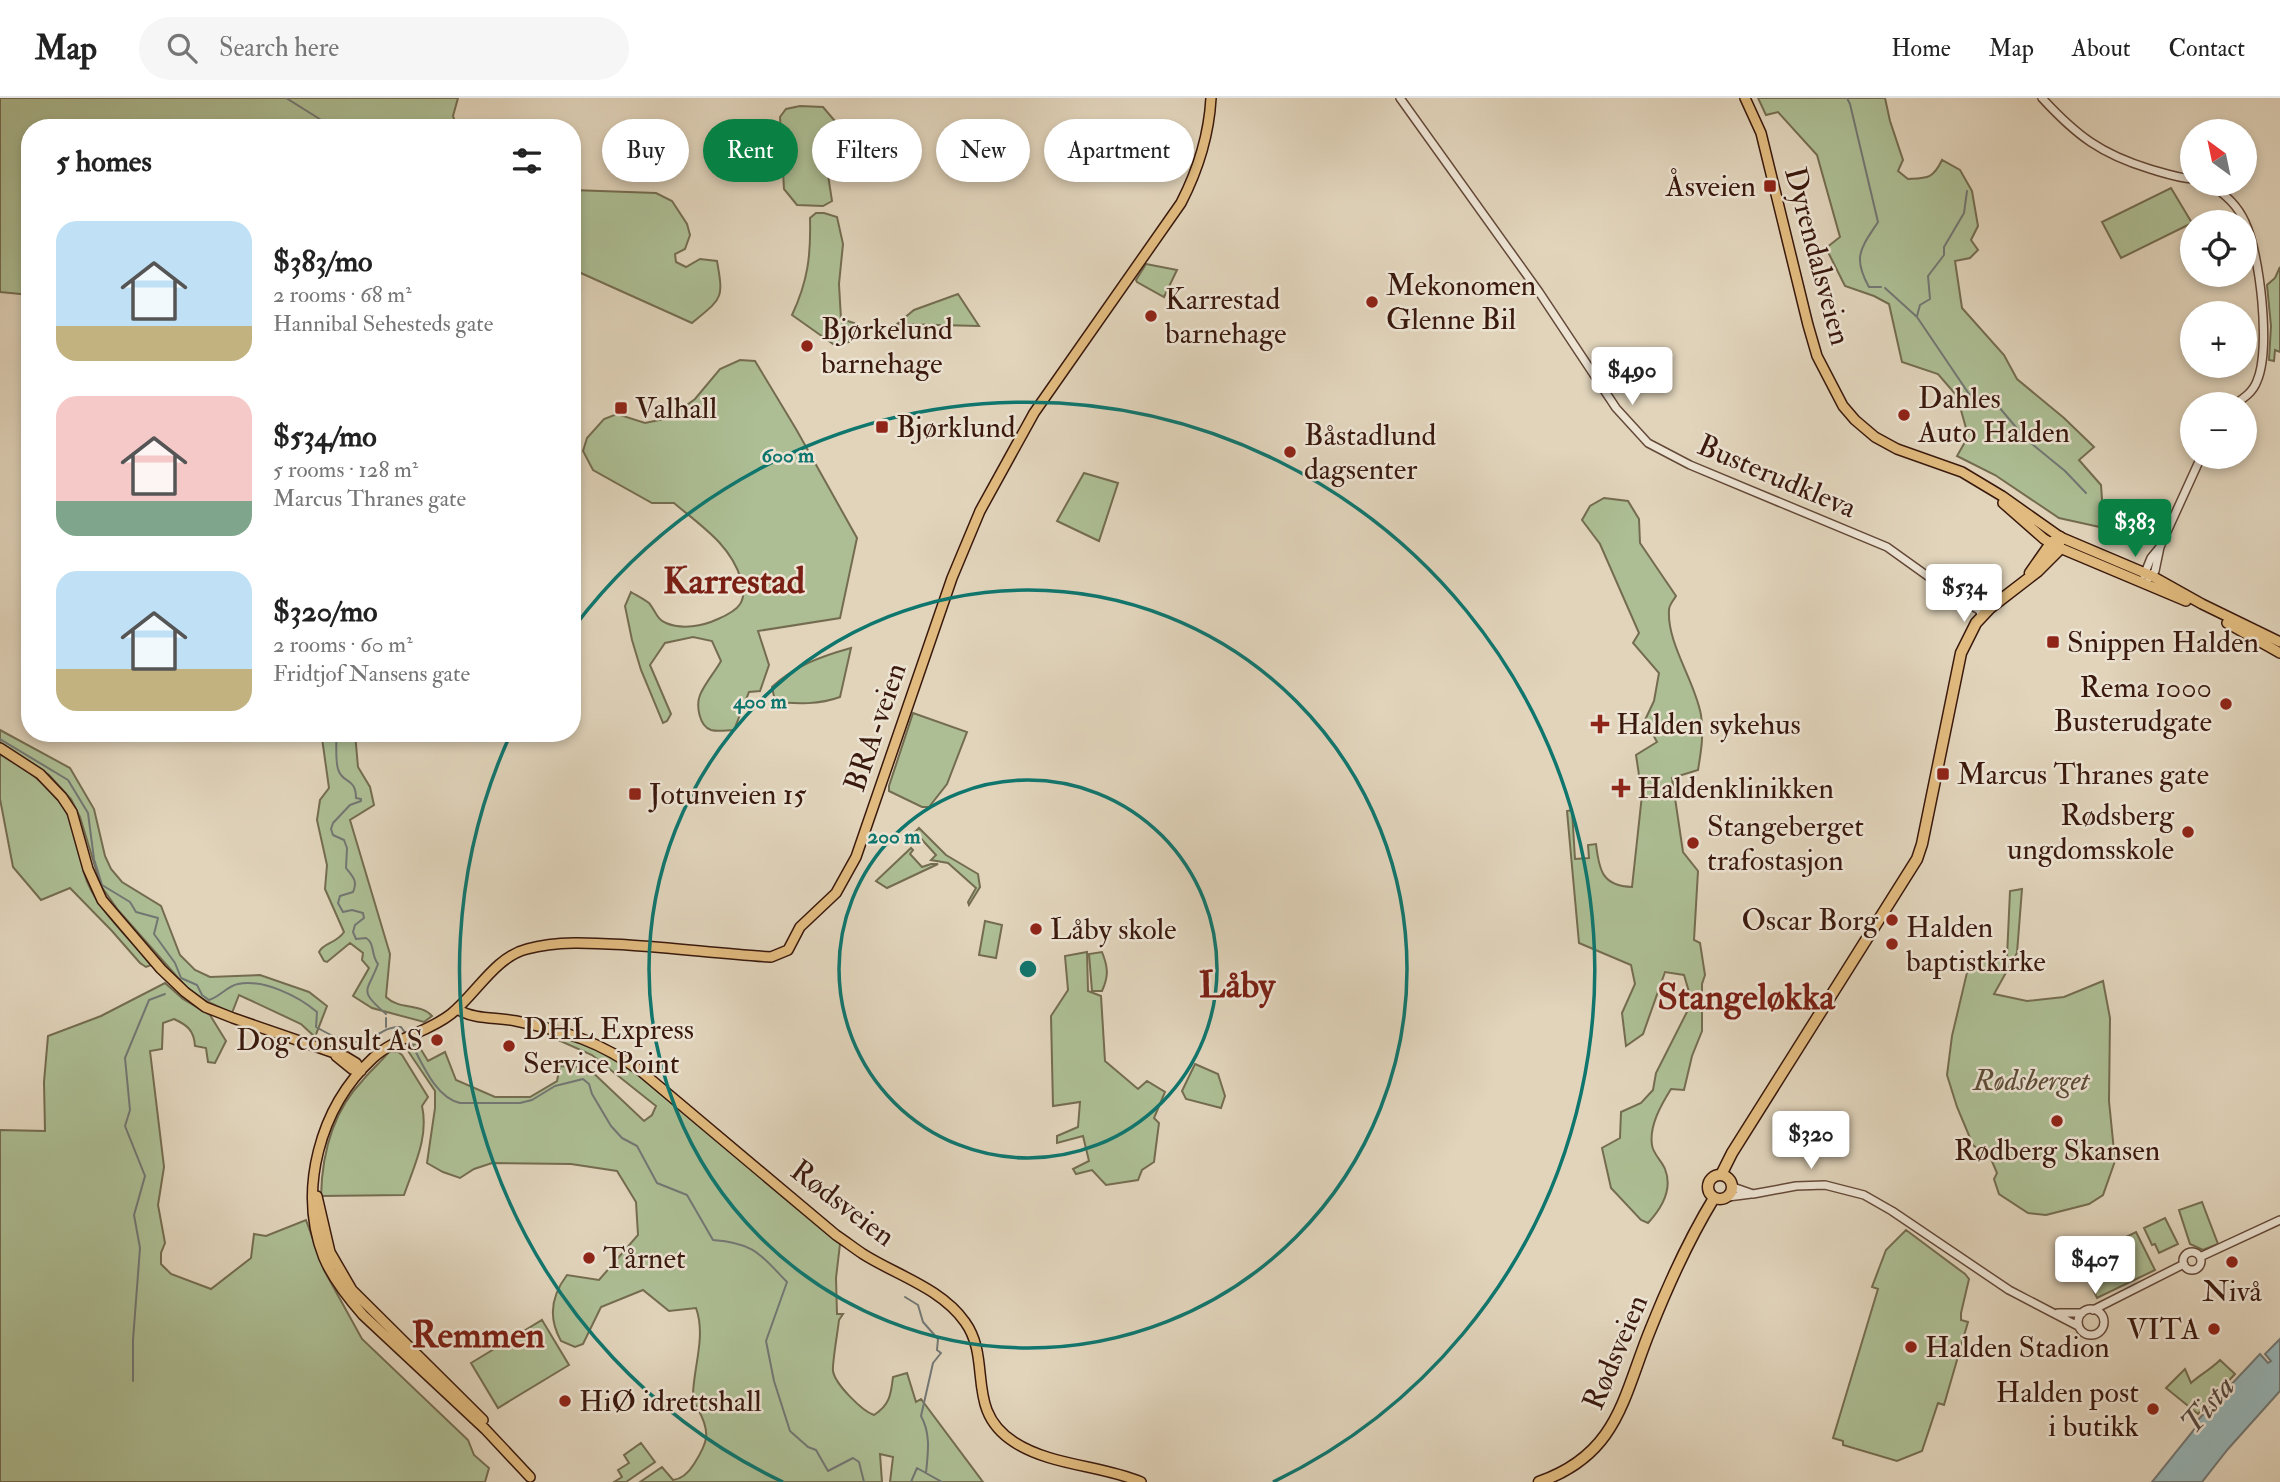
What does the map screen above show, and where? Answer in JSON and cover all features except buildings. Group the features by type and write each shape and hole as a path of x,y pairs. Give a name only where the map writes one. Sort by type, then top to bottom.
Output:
{"highway":[{"path":"1721,1174 1917,859 1923,844 1961,653 1971,631 1982,615 2038,571 2057,542"},
{"path":"1721,1174 1730,1179 1730,1192 1721,1199 1714,1198 1708,1190 1709,1182 1714,1176 1721,1174"},
{"name":"Rødsveien","path":"1539,1482 1561,1473 1581,1460 1607,1434 1629,1392 1651,1329 1687,1245 1714,1198"}],"main road":[{"name":"BRA-veien","path":"532,1480 467,1402 352,1290 330,1252 315,1184 317,1154 326,1126 340,1099 361,1071 383,1049 439,1022 457,1009 505,960 520,951 535,947 599,943 746,956 778,956 788,950 800,927 836,893 856,857 952,578 980,511 1016,442 1056,379 1175,213 1198,165 1211,98"},
{"name":"Dyrendalsveien","path":"1745,98 1761,133 1817,356 1843,406 1855,421 1886,444 1962,472 2002,496 2057,542 2146,578"},
{"path":"2146,578 2280,642"},
{"path":"2146,578 2280,653"},
{"path":"0,748 40,775 62,797 72,812 92,880 103,900 161,969 185,992 214,1011 334,1053 356,1063 361,1071"},
{"name":"Rødsveien","path":"457,1009 473,1017 503,1019 571,1034 618,1055 642,1072 836,1235 863,1254 922,1286 956,1311 966,1323 977,1346 983,1400 988,1413 998,1428 1012,1441 1033,1452 1115,1472 1141,1482"}],"street":[{"name":"Busterudkleva","path":"1400,98 1544,299 1615,408 1641,438 1690,465 1887,547 1962,601 1975,615 1982,615"},
{"path":"2042,98 2073,129 2103,151 2120,159 2180,177"},
{"path":"2226,196 2245,221 2251,236 2259,279 2262,361 2257,382 2250,392"},
{"path":"2146,578 2196,469"},
{"path":"1730,1192 1752,1194 1796,1185 1812,1185 1840,1188 1864,1195 2009,1290 2078,1326 2084,1334 2097,1334 2104,1325 2102,1315 2113,1298"},
{"path":"2200,1257 2280,1220"},
{"path":"2194,1252 2200,1257 2201,1264 2197,1269 2191,1270 2184,1264 2184,1258 2189,1253 2194,1252"},
{"path":"2054,1314 2093,1310 2184,1264"},
{"path":"2093,1310 2102,1315"},
{"path":"2078,1326 2082,1313"}],"green space":[{"path":"0,98 458,98 454,119 21,119 21,294 0,292"},
{"path":"1758,98 1885,98 1903,160 1898,171 1908,179 1925,178 1936,171 1942,160 1960,170 1972,191 1978,226 1971,240 1978,250 1970,258 1955,261 1962,308 2004,355 2017,379 2094,447 2079,460 2101,485 2104,528 2059,518 1995,475 1957,456 1965,442 1966,428 1957,396 1938,374 1902,362 1889,304 1845,286 1826,248 1840,237 1817,155 1778,112 1766,115"},
{"path":"800,106 823,107 833,119 812,119 812,182 829,182 832,201 823,206 797,205 784,189 784,182 798,182 798,119 780,119 786,109"},
{"path":"2171,188 2184,210 2180,210 2180,229 2121,258 2102,222"},
{"path":"581,190 656,193 672,201 687,224 690,235 685,249 675,254 676,262 686,267 700,259 717,261 720,284 718,297 710,308 692,323 581,273"},
{"path":"816,213 837,217 843,244 839,284 841,319 854,323 849,342 833,344 792,315 802,291 807,268 810,218"},
{"path":"1146,264 1177,270 1164,297 1137,282"},
{"path":"2280,267 2280,352 2275,350 2274,361 2269,360 2271,326 2267,285 2275,278"},
{"path":"958,294 979,326 897,324 914,310"},
{"path":"740,360 755,361 857,538 840,618 758,631 769,665 760,691 749,692 734,730 717,731 707,728 701,720 699,709 700,695 721,661 712,641 693,637 665,643 650,665 671,714 663,723 641,670 625,606 631,592 649,603 663,622 686,627 712,621 731,612 740,604 743,587 736,567 714,536 674,503 652,503 593,470 583,451 587,438 604,419 617,414 645,423 669,418 695,399 720,369"},
{"path":"1084,473 1118,483 1099,541 1057,521"},
{"path":"1604,498 1628,501 1639,519 1640,543 1676,596 1669,608 1672,636 1698,702 1702,722 1698,770 1672,778 1683,852 1698,871 1694,940 1700,943 1705,975 1702,984 1702,1031 1692,1056 1684,1090 1671,1089 1654,1123 1653,1148 1665,1169 1668,1184 1661,1205 1648,1223 1641,1220 1611,1188 1602,1148 1620,1138 1621,1112 1641,1103 1653,1090 1656,1073 1692,1002 1684,975 1665,972 1643,1034 1626,1046 1622,1013 1635,984 1631,965 1579,943 1567,811 1572,810 1575,859 1589,858 1588,845 1596,844 1601,869 1608,880 1614,884 1632,887 1642,795 1636,755 1657,742 1645,720 1654,701 1659,673 1633,643 1639,633 1600,544 1582,520 1590,506"},
{"path":"851,648 840,697 808,703 775,701 772,687 790,673 819,658"},
{"path":"913,713 967,732 947,784 929,807 922,807 889,791"},
{"path":"0,730 70,768 94,809 105,856 111,869 122,882 161,906 180,955 195,970 210,977 260,975 309,992 327,1006 315,1037 301,1024 239,995 232,1013 206,1001 187,988 118,910 101,886 80,817 71,799 49,775 0,743"},
{"path":"323,742 356,742 358,767 370,787 374,805 350,820 390,954 386,997 397,1004 427,1012 432,1016 424,1022 372,1008 353,996 369,968 362,960 363,953 350,943 327,962 319,952 344,932 325,889 327,865 317,820 320,800 329,788"},
{"path":"0,753 37,778 65,810 77,838 91,890 112,920 151,965 146,967 140,963 70,888 41,900 13,867 0,799"},
{"path":"919,828 946,855 978,874 980,887 969,905 976,888 948,863 931,860 936,855 915,832"},
{"path":"911,848 913,850 910,854 922,867 938,864 887,888 876,881"},
{"name":"Rødsberget","path":"2022,889 2017,953 1994,994 2027,1001 2064,997 2103,981 2110,1018 2109,1101 2115,1161 2103,1195 2089,1204 2046,1215 2028,1213 1999,1194 1994,1179 1997,1173 1991,1159 1973,1145 1947,1075 1952,1036 1969,964 2007,957 2010,891"},
{"path":"985,921 1002,925 996,958 979,955"},
{"path":"1087,952 1088,991 1101,996 1105,1061 1138,1089 1147,1081 1165,1092 1154,1118 1159,1123 1154,1162 1142,1170 1138,1180 1106,1185 1092,1170 1076,1174 1073,1169 1089,1161 1083,1136 1057,1143 1057,1136 1078,1127 1080,1102 1053,1106 1051,1016 1068,990 1065,956"},
{"path":"1102,952 1106,981 1102,991 1092,991 1089,954"},
{"path":"165,983 183,999 210,1015 226,1041 215,1063 208,1062 206,1048 195,1046 189,1029 174,1019 163,1023 162,1049 150,1051 164,1167 158,1205 165,1243 161,1264 171,1274 211,1289 251,1258 254,1234 266,1236 306,1220 324,1270 362,1339 468,1440 474,1455 489,1468 485,1482 0,1482 0,1130 45,1131 44,1082 48,1036 101,1016"},
{"path":"560,1036 588,1043 632,1070 840,1244 836,1278 837,1314 843,1314 839,1320 833,1367 839,1383 856,1403 874,1415 889,1399 893,1377 907,1373 916,1402 921,1399 983,1482 890,1482 893,1457 880,1454 882,1482 640,1482 662,1467 673,1480 683,1477 692,1467 705,1443 705,1425 693,1396 700,1340 696,1308 669,1311 643,1290 601,1307 583,1344 575,1347 561,1341 553,1316 557,1291 567,1275 599,1280 638,1235 636,1202 617,1171 571,1164 492,1163 474,1169 460,1178 427,1163 435,1091 406,1048 417,1043 428,1061 445,1052 456,1080 495,1097 530,1097 557,1081 560,1066 588,1068 644,1121 652,1115 656,1106 592,1055 556,1039"},
{"path":"389,1052 402,1055 428,1097 422,1106 422,1140 404,1195 321,1196 324,1164 336,1119 352,1092"},
{"path":"1195,1064 1218,1074 1225,1096 1221,1108 1186,1099 1182,1091"},
{"path":"2202,1202 2218,1244 2203,1250 2190,1244 2179,1210"},
{"path":"2165,1218 2178,1244 2159,1253 2144,1228"},
{"name":"Halden Stadion","path":"1906,1230 1969,1279 1961,1313 1961,1320 1968,1322 1944,1405 1938,1403 1922,1451 1897,1461 1843,1445 1843,1441 1833,1438 1878,1289 1872,1287 1886,1250"},
{"path":"2136,1232 2155,1270 2097,1298 2079,1260"},
{"path":"542,1320 569,1365 498,1408 471,1363"},
{"path":"2220,1360 2235,1374 2198,1414 2166,1388 2185,1369 2191,1383"},
{"path":"641,1443 655,1462 626,1482 614,1482 622,1477 618,1470 629,1463 624,1455"}],"water":[{"path":"2280,1339 2280,1391 2202,1482 2152,1482 2197,1426 2194,1424 2260,1354 2268,1363 2271,1361 2265,1354"}],"waterway":[{"path":"286,98 320,119"},
{"path":"1847,98 1878,222 1863,246 1861,268 1869,287 1881,287"},
{"path":"1917,316 1920,305 1930,299 1928,276 1944,255 1944,247 1964,213 1967,191"},
{"path":"1885,288 1917,317 1969,394 1993,400 2026,439 2065,471 2086,493"},
{"path":"0,739 68,780 88,813 94,859 102,885 130,902 136,912 158,918 154,934 175,963 181,978 197,985 202,995 209,1000 234,985 259,984 280,990 309,1006 317,1012 316,1027 339,1038 352,1042 364,1041 395,1027 401,1027 406,1034"},
{"path":"336,742 340,774 354,787 356,798 361,799 350,805 333,823 331,829 333,835 344,840 347,848 346,868 355,882 353,892 340,896 338,903 343,912 352,910 363,913 364,918 355,925 353,932 356,939 366,938 371,943 378,964 368,986 368,995 386,1014"},
{"path":"133,1381 133,1340 140,1248 134,1215 145,1176 125,1126 130,1110 125,1058 149,1000 165,994"},
{"path":"386,1018 386,1027"},
{"path":"409,1039 436,1086 460,1103 520,1103 532,1100 555,1086 583,1079 589,1084 611,1126 622,1138 637,1146 657,1183 687,1195 713,1240 747,1247 770,1264 787,1282 766,1341 774,1381 790,1431 808,1447 816,1450 828,1471 853,1458 859,1462 864,1482"},
{"path":"905,1297 918,1305 923,1322 938,1339 937,1350 941,1353 933,1363 921,1416 928,1437 926,1473"},
{"path":"911,1482 917,1468 942,1482"}],"place":[{"name":"Åsveien","path":"1770,186"},
{"name":"Mekonomen Glenne Bil","path":"1372,302"},
{"name":"Karrestad barnehage","path":"1151,316"},
{"name":"Bjørkelund barnehage","path":"807,346"},
{"name":"Valhall","path":"621,408"},
{"name":"Dahles Auto Halden","path":"1904,415"},
{"name":"Bjørklund","path":"882,427"},
{"name":"Båstadlund dagsenter","path":"1290,452"},
{"name":"Snippen Halden","path":"2053,642"},
{"name":"Rema 1000 Busterudgate","path":"2226,704"},
{"name":"Halden sykehus","path":"1600,724"},
{"name":"Marcus Thranes gate","path":"1943,774"},
{"name":"Haldenklinikken","path":"1621,788"},
{"name":"Jotunveien 15","path":"635,794"},
{"name":"Rødsberg ungdomsskole","path":"2188,832"},
{"name":"Stangeberget trafostasjon","path":"1693,843"},
{"name":"Oscar Borg","path":"1892,920"},
{"name":"Låby skole","path":"1036,929"},
{"name":"Halden baptistkirke","path":"1892,944"},
{"name":"Dog consult AS","path":"437,1040"},
{"name":"DHL Express Service Point","path":"509,1046"},
{"name":"Rødberg Skansen","path":"2057,1121"},
{"name":"Tårnet","path":"589,1258"},
{"name":"Nivå","path":"2232,1262"},
{"name":"VITA","path":"2214,1329"},
{"name":"Halden Stadion","path":"1911,1347"},
{"name":"HiØ idrettshall","path":"565,1401"},
{"name":"Halden post i butikk","path":"2153,1409"}],"district":[{"name":"Karrestad","path":"734,580"},
{"name":"Låby","path":"1237,984"},
{"name":"Stangeløkka","path":"1746,996"},
{"name":"Remmen","path":"478,1334"}],"water label":[{"name":"Tista","path":"2207,1404"}]}
